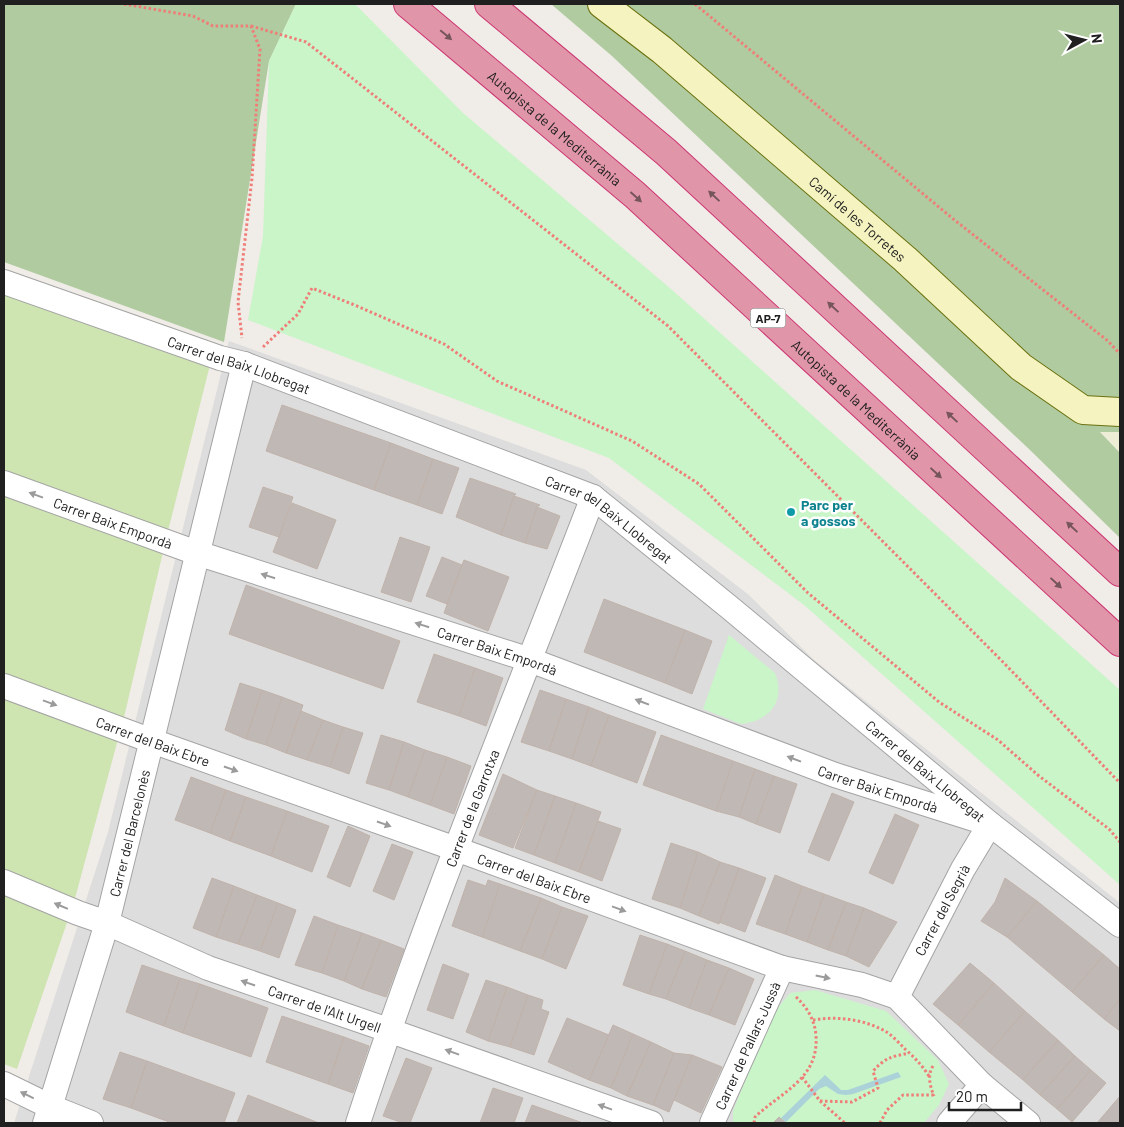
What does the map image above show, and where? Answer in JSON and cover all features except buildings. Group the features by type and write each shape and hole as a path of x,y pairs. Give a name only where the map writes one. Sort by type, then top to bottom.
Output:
{"highway":[{"name":"Autopista de la Mediterrània","path":"408,4 635,196 1120,642"},
{"path":"488,4 666,152 1120,572"}],"street":[{"name":"Camí de les Torretes","path":"602,4 662,50 905,259 1021,367 1083,410 1120,412"},
{"name":"Carrer del Baix Llobregat","path":"4,282 220,358 244,364 593,497 729,607 990,824 1120,925"},
{"name":"Carrer del Barcelonès","path":"48,1115 107,922 244,364"},
{"name":"Carrer Baix Empordà","path":"4,484 197,554 530,660 835,774 990,824"},
{"name":"Carrer de la Garrotxa","path":"358,1123 388,1030 456,849 593,497"},
{"name":"Carrer del Baix Ebre","path":"4,686 152,742 456,849 782,968 862,985 897,997 982,1085 1028,1123"},
{"name":"Carrer del Segrià","path":"897,997 963,869 990,824"},
{"name":"Carrer de l'Alt Urgell","path":"4,882 78,913 107,922 208,968 651,1123"},
{"name":"Carrer de Pallars Jussà","path":"712,1123 782,968"},
{"path":"4,1084 48,1115 91,1123"},
{"path":"949,1123 982,1085"}],"path":[{"path":"124,4 193,16 213,26 251,26 306,42 668,326 1001,660 1120,783"},
{"path":"695,4 952,218 1108,341 1120,354"},
{"path":"244,364 238,302 252,178 260,49 251,26"},
{"path":"244,364 298,314 312,288 444,344 497,381 632,441 699,484 808,593 939,702 998,740 1039,776 1109,829 1120,842"},
{"path":"754,1123 755,1117 779,1099 802,1077 814,1062 817,1047 816,1025 808,1010 790,993"},
{"path":"813,1020 830,1017 868,1024 886,1031 924,1068 930,1078"},
{"path":"820,1101 852,1102 878,1088 873,1071 891,1056 909,1053"},
{"path":"936,1100 930,1071 938,1060"},
{"path":"802,1077 820,1101 845,1123"},
{"path":"880,1123 887,1110 903,1095 934,1094"}],"shaded area":[{"path":"229,341 586,470 749,595 814,660 1120,903 1120,1123 14,1123 108,832"}],"green space":[{"path":"4,4 296,4 269,61 224,342 4,262"},
{"path":"296,4 355,4 463,113 671,289 1120,690 1120,885 804,605 609,458 248,320 263,236 269,61"},
{"path":"551,4 1120,4 1120,432 1100,432 1120,453 1120,538 1030,450 612,56"},
{"path":"4,292 210,365 124,717 74,902 17,1069 4,1064"},
{"path":"1100,431 1120,432 1120,453"},
{"path":"729,635 775,673 778,683 777,701 773,708 760,719 741,724 703,709"},
{"path":"815,990 886,1011 938,1060 949,1084 939,1105 924,1123 733,1123 733,1111 771,1016 790,993"}],"water":[{"path":"898,1072 901,1077 853,1094 838,1094 826,1086 819,1089 786,1122 781,1118 825,1075 841,1090 848,1090"}],"place":[{"name":"Parc per a gossos","path":"791,512"}]}
